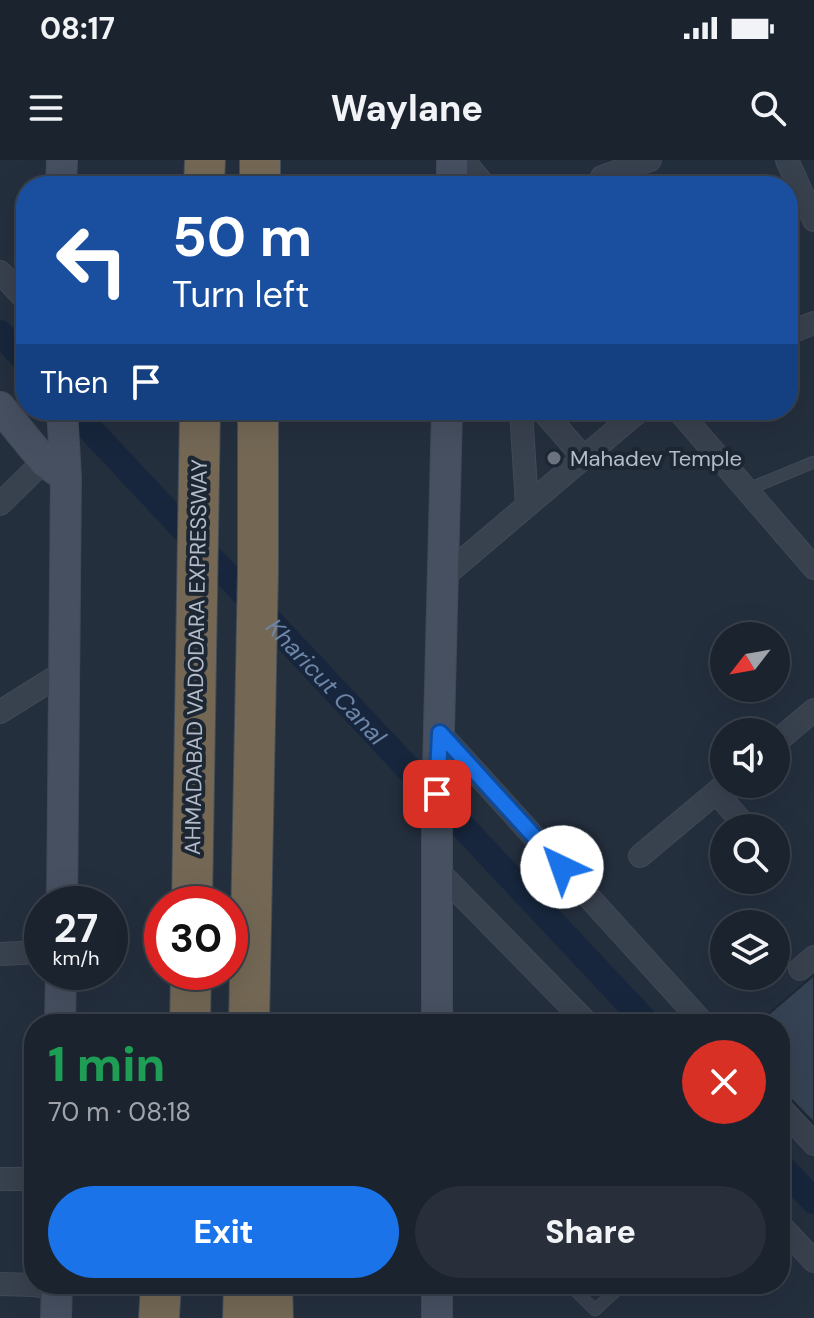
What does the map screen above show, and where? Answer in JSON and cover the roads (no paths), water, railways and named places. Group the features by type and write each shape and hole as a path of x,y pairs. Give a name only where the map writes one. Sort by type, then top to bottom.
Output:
{"highway":[{"name":"AHMADABAD VADODARA EXPRESSWAY","path":"192,886 200,420"},
{"path":"251,1014 258,420"},
{"path":"190,1014 191,990"},
{"path":"159,1318 160,1294"},
{"path":"185,1318 186,1294"},
{"path":"243,1318 244,1294"},
{"path":"272,1294 273,1318"}],"street":[{"path":"463,160 477,176"},
{"path":"605,176 650,160"},
{"path":"798,183 812,212"},
{"path":"0,272 16,289"},
{"path":"0,407 55,469"},
{"path":"61,420 55,469 64,672 62,886"},
{"path":"437,1014 437,801 447,420"},
{"path":"522,420 527,505"},
{"path":"551,420 584,458"},
{"path":"443,577 628,420"},
{"path":"686,420 814,568"},
{"path":"0,504 55,469"},
{"path":"0,712 64,672"},
{"path":"790,730 814,710"},
{"path":"440,733 695,1014"},
{"path":"640,856 710,797"},
{"path":"437,870 578,1014"},
{"path":"0,954 24,953"},
{"path":"60,1014 61,990"},
{"path":"790,1118 814,1144"},
{"path":"0,1179 24,1179"},
{"path":"790,1236 814,1261"},
{"path":"0,1284 24,1285"},
{"path":"437,1294 437,1318"}],"lane":[{"path":"746,490 814,462"},
{"path":"579,1294 595,1310 612,1294"}],"waterway":[{"name":"Kharicut Canal","path":"0,333 16,350"},
{"name":"Kharicut Canal","path":"81,420 639,1014"},
{"name":"Kharicut Canal","path":"790,1176 814,1201"}],"place":[{"name":"Mahadev Temple","path":"554,458"}]}
